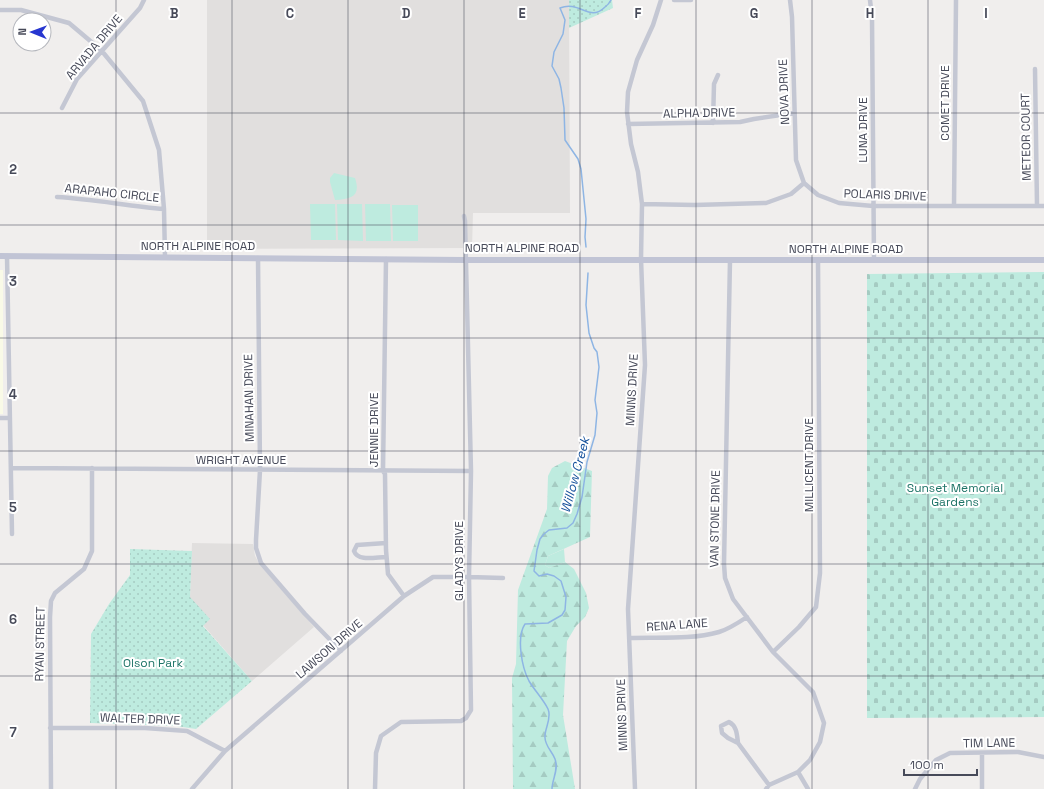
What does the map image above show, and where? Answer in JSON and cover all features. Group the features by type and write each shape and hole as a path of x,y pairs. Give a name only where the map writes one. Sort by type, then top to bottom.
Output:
{"main road":[{"name":"NORTH ALPINE ROAD","path":"0,256 465,260 1044,260"}],"street":[{"name":"ARVADA DRIVE","path":"62,108 77,79 140,8 144,0"},
{"name":"MINNS DRIVE","path":"635,789 628,608 645,364 641,259 642,204 638,172 631,144 626,112 628,92 637,60 653,25 661,0"},
{"path":"674,0 691,0"},
{"name":"NOVA DRIVE","path":"790,0 792,17 796,160 804,183"},
{"name":"LUNA DRIVE","path":"870,0 872,18 874,260"},
{"name":"COMET DRIVE","path":"954,206 956,0"},
{"path":"0,10 21,10 69,23 102,50 143,101 159,150 164,209 164,257"},
{"name":"METEOR COURT","path":"1035,69 1037,206"},
{"path":"713,123 714,84 718,75"},
{"name":"ALPHA DRIVE","path":"628,124 740,122 794,113"},
{"path":"642,204 695,205 766,203 791,194 804,183"},
{"name":"POLARIS DRIVE","path":"804,183 818,195 838,203 873,206 1044,206"},
{"name":"ARAPAHO CIRCLE","path":"57,198 72,198 135,207 164,209"},
{"name":"GLADYS DRIVE","path":"375,789 376,753 381,736 401,722 461,721 466,718 470,710 470,471 464,216"},
{"path":"7,256 12,534"},
{"name":"MINAHAN DRIVE","path":"258,258 260,470 256,548 261,563 305,614 341,651"},
{"name":"JENNIE DRIVE","path":"386,259 383,471 385,474 386,557 388,574 404,596"},
{"name":"VAN STONE DRIVE","path":"730,260 724,564 725,578 733,599 773,652 813,692 824,723 820,742 810,760 798,772 767,787"},
{"name":"MILLICENT DRIVE","path":"773,652 800,627 816,607 820,573 818,260"},
{"path":"0,418 10,418"},
{"name":"WRIGHT AVENUE","path":"11,468 470,471"},
{"name":"RYAN STREET","path":"51,789 51,602 55,593 84,569 92,551 92,468"},
{"path":"386,543 357,545 354,551 357,556 361,557 386,557"},
{"name":"LAWSON DRIVE","path":"193,787 225,751 404,596 433,577 503,578"},
{"name":"RENA LANE","path":"629,638 686,637 720,632 747,617"},
{"path":"738,743 722,733 721,726 729,722 733,724 736,729 738,743 767,787"},
{"name":"WALTER DRIVE","path":"50,728 146,728 187,730 225,751"},
{"name":"TIM LANE","path":"915,789 920,778 936,760 950,753 1018,752 1044,757"},
{"path":"982,753 982,789"},
{"path":"798,772 808,789"},
{"path":"193,787 200,789"}],"shaded area":[{"path":"207,0 569,0 570,213 473,213 472,248 207,249"},
{"path":"0,270 3,270 3,414 0,414"},
{"path":"192,543 253,544 255,556 260,565 314,627 252,681 203,625 190,597"}],"green space":[{"path":"569,0 612,0 613,8 569,28"},
{"path":"334,173 355,178 357,189 354,195 346,199 335,200 330,182 330,178"},
{"path":"310,204 335,204 336,240 311,240"},
{"path":"337,204 362,204 363,241 338,240"},
{"path":"365,204 390,204 391,241 366,241"},
{"path":"392,205 418,205 418,241 393,241"},
{"name":"Sunset Memorial Gardens","path":"1044,272 1044,717 867,718 867,274"},
{"path":"565,461 592,471 590,537 548,556 545,565 549,568 565,562 574,569 586,593 589,608 585,617 576,626 567,641 563,715 575,789 513,789 512,678 516,664 518,590 547,509 548,476 552,468"},
{"name":"Olson Park","path":"130,549 192,551 190,597 210,619 203,626 252,681 196,729 176,726 90,723 91,634 109,604 130,575"},
{"path":"564,549 565,562 549,568 545,565 548,556"}],"waterway":[{"name":"Willow Creek","path":"586,247 586,219 581,169 578,159 565,140 564,108 561,88 559,79 552,66 554,52 563,34 565,20 560,8 567,6 594,13 607,6 611,0"},
{"name":"Willow Creek","path":"552,789 556,771 556,763 545,739 549,712 526,675 522,661 520,644 522,630 525,624 548,623 562,615 565,610 566,597 561,581 554,576 547,574 539,576 534,571 537,550 540,539 544,534 549,530 567,528 573,523 582,497 587,462 595,435 597,413 595,400 599,367 597,352 594,348 589,333 586,305 588,273"}]}
